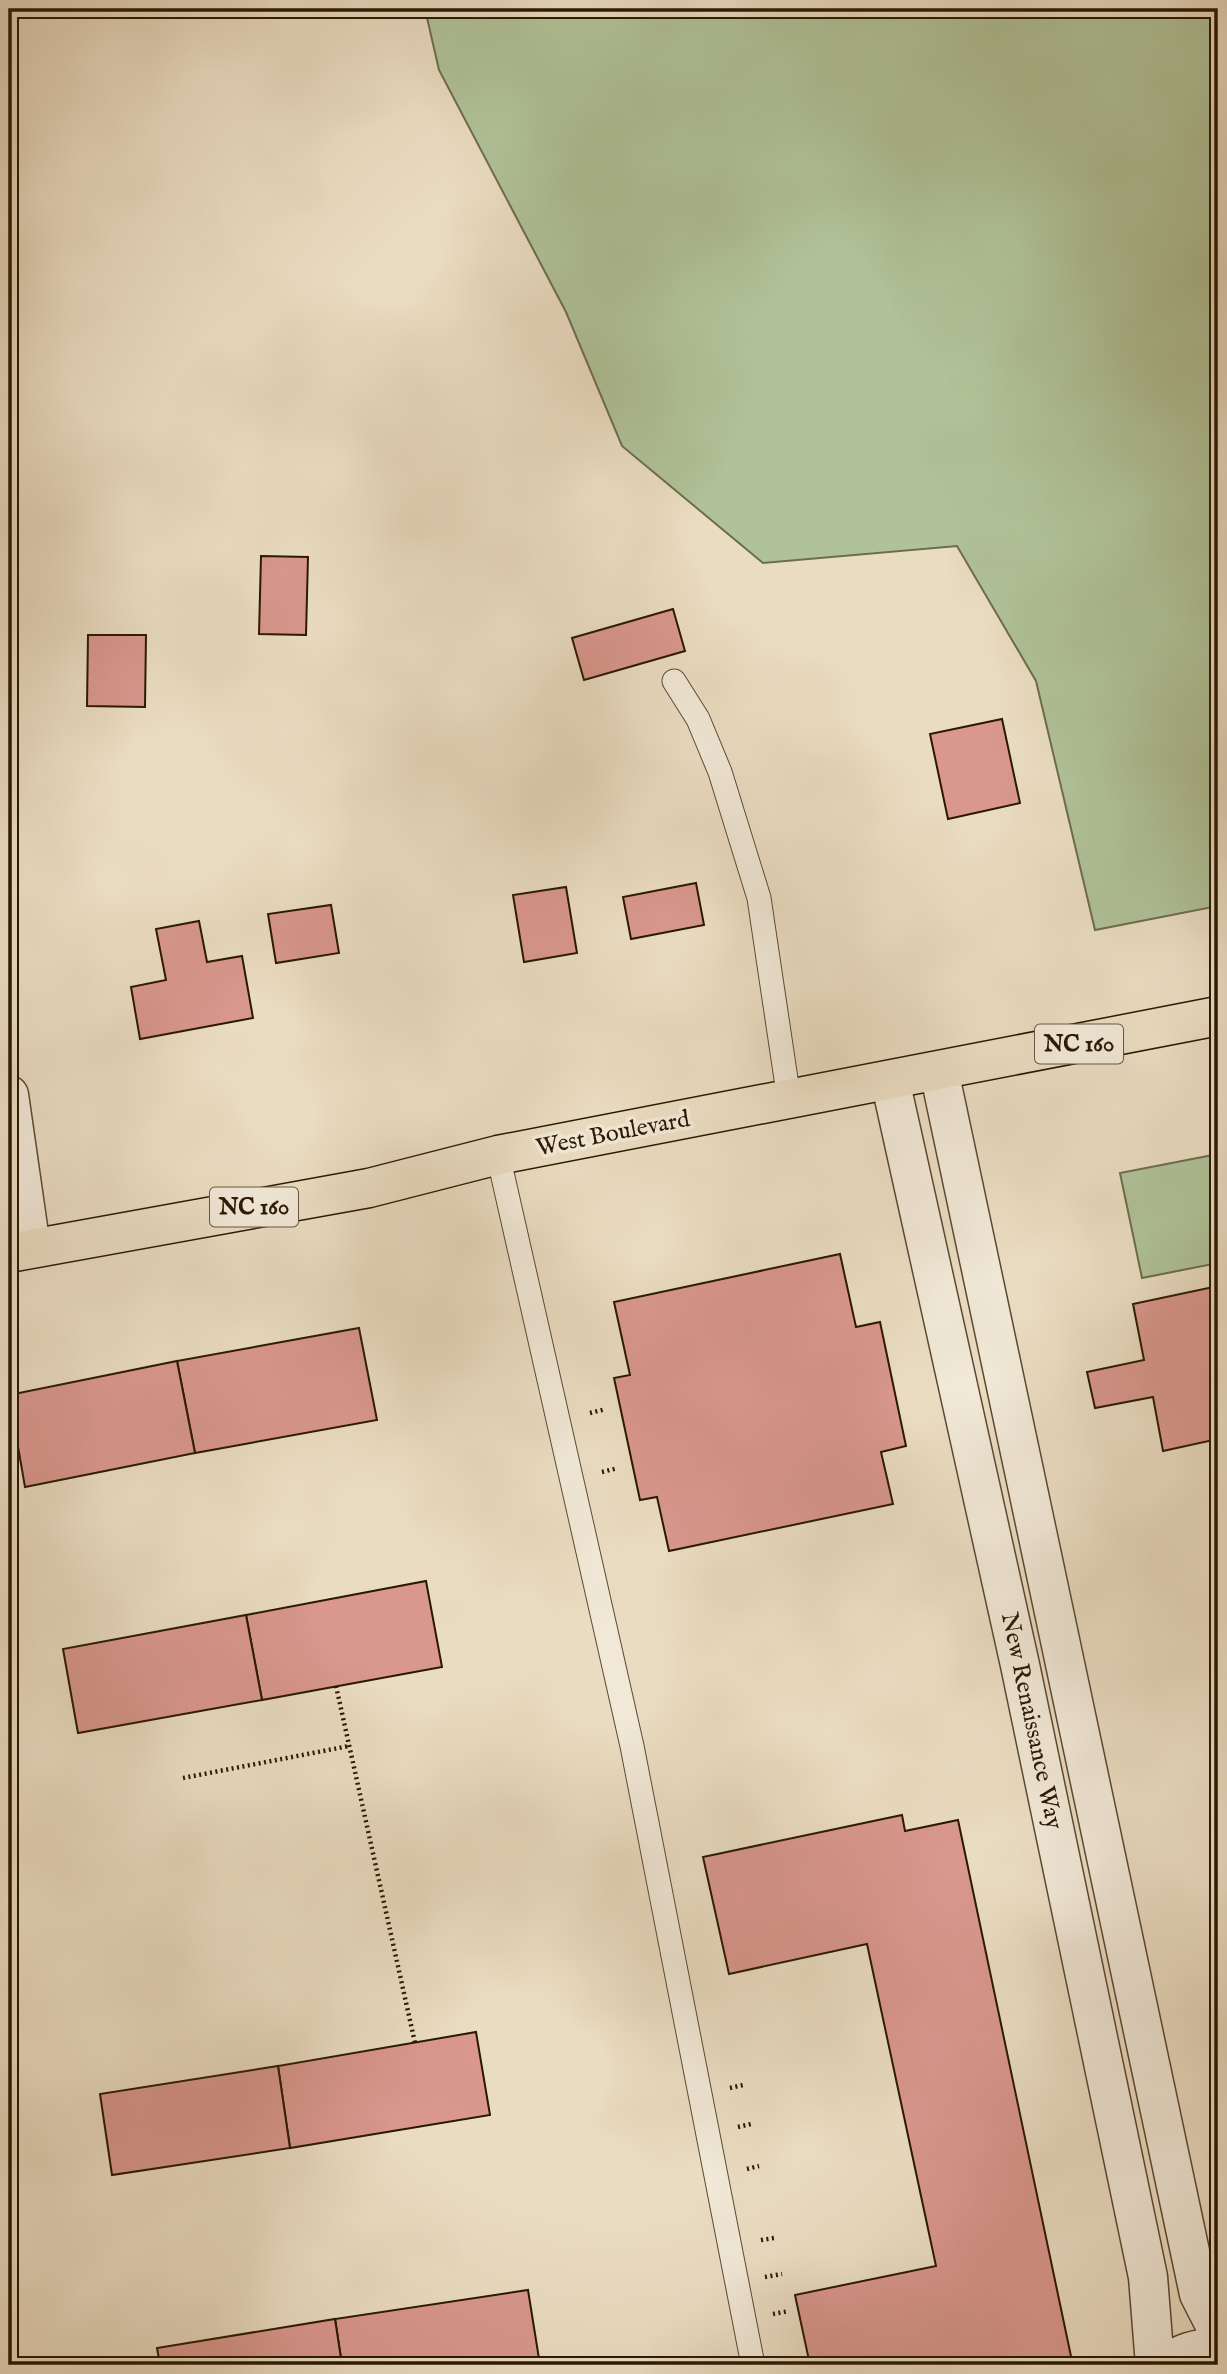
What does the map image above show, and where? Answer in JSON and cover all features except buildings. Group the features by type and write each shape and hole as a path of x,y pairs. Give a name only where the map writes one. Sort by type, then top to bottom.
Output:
{"main road":[{"name":"West Boulevard","path":"20,1251 369,1188 498,1155 1218,1016"}],"street":[{"name":"New Renaissance Way","path":"939,1071 1199,2294 1218,2331"},
{"name":"New Renaissance Way","path":"890,1080 1020,1665 1148,2277 1155,2365"},
{"path":"9,1095 20,1251"},
{"path":"1163,2365 1183,2353 1218,2348"}],"lane":[{"path":"674,681 698,719 720,772 759,898 789,1099"},
{"path":"498,1155 629,1734 753,2365"}],"path":[{"path":"336,1686 415,2043"},
{"path":"183,1778 349,1746"}],"green space":[{"path":"425,9 1218,9 1218,906 1095,930 1036,681 957,546 763,563 622,446 566,312 439,70"},
{"path":"1218,1154 1218,1263 1142,1278 1120,1173"}]}
